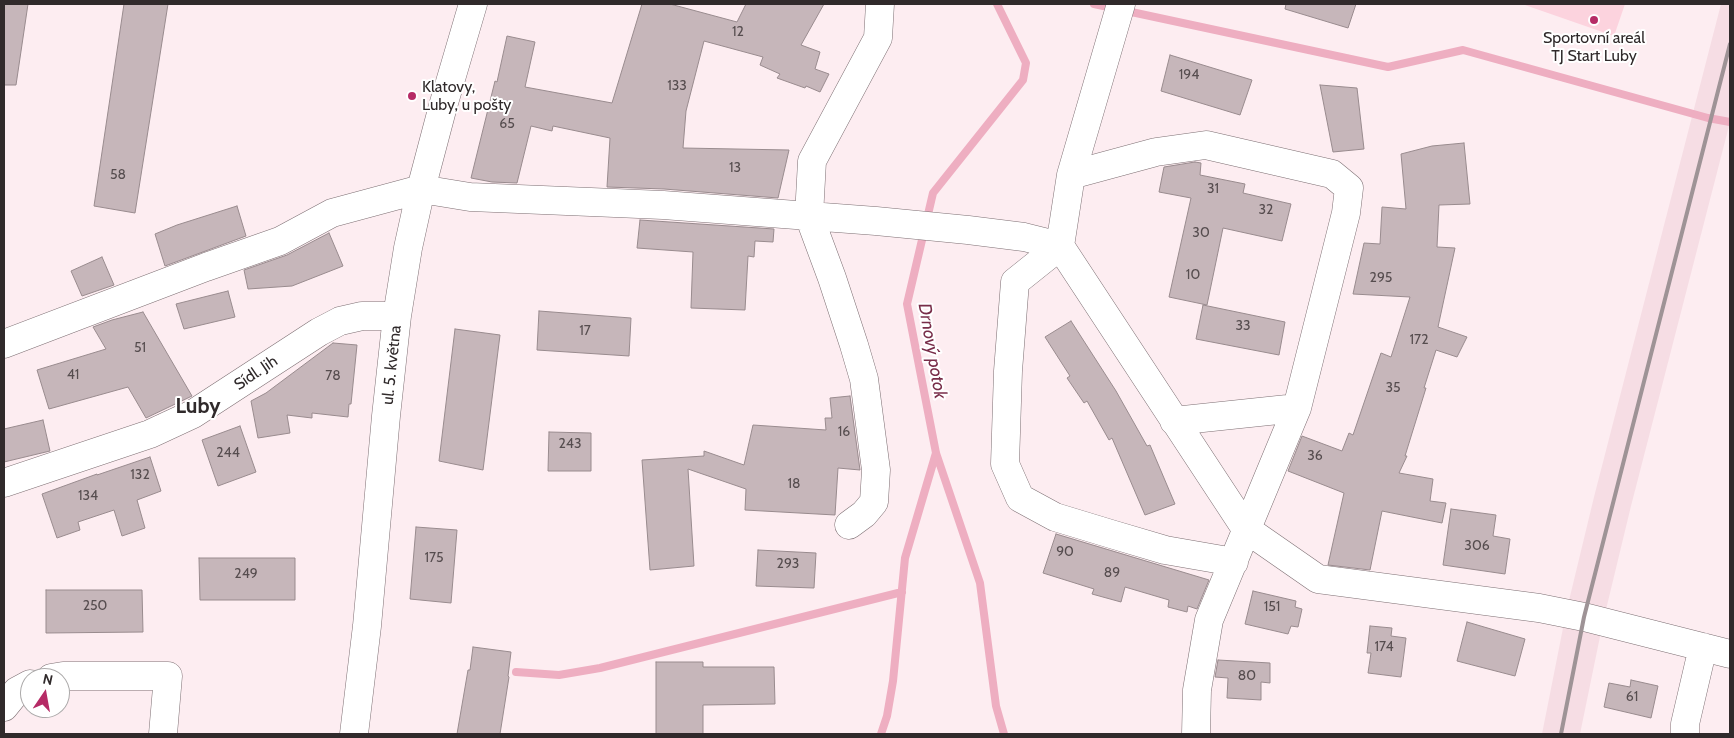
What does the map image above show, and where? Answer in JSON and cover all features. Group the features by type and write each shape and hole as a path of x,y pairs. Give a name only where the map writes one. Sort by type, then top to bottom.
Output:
{"street":[{"name":"ul. 5. května","path":"354,734 397,316 408,248 421,189 451,78 474,4"},
{"path":"849,525 864,514 874,502 876,470 864,380 832,278 809,216 812,162 878,38 880,4"},
{"path":"1118,16 1071,176 1060,246 1246,529 1318,579 1538,608 1584,617 1730,654"},
{"path":"1071,176 1156,152 1206,145 1332,174 1349,188 1346,213 1297,408 1209,620 1197,690 1196,734"},
{"path":"4,344 206,266 280,241 332,213 421,189 470,197 663,205 876,221 1024,237 1060,246"},
{"path":"1060,246 1015,282 1008,371 1006,464 1020,498 1055,517 1111,534 1165,550 1234,562"},
{"name":"Sídl. Jih","path":"4,482 150,434 193,414 319,332 340,321 362,316 397,316"},
{"path":"1174,421 1297,408"},
{"path":"1685,734 1685,724 1703,647"},
{"path":"70,676 168,676 163,734"},
{"path":"4,707 20,690"}],"shaded area":[{"name":"Sportovní areál TJ Start Luby","path":"1522,4 1625,4 1614,36"},
{"path":"1721,4 1730,4 1730,122 1631,506 1603,622 1580,734 1542,734 1566,613 1594,497"}],"building":[{"path":"4,4 28,4 16,85 4,85"},
{"path":"124,4 168,4 135,213 94,206"},
{"path":"642,4 670,4 737,22 746,4 824,4 801,45 820,52 815,69 829,74 820,92 777,78 780,74 760,65 763,57 704,41 686,111 683,148 789,150 778,198 664,189 607,187 610,138 553,126 552,131 531,126 517,183 492,182 471,178 495,81 497,82 507,36 535,42 525,87 612,103"},
{"path":"1286,4 1356,4 1348,28 1285,9"},
{"path":"1170,55 1252,80 1240,115 1161,91"},
{"path":"1320,85 1357,88 1364,149 1333,152"},
{"path":"1464,143 1470,204 1439,205 1437,247 1455,248 1438,327 1467,337 1457,357 1436,350 1405,456 1407,456 1399,473 1433,479 1430,501 1446,503 1442,523 1382,511 1370,570 1328,565 1344,493 1288,471 1302,436 1342,451 1349,433 1353,435 1381,353 1391,357 1410,297 1353,294 1364,243 1380,244 1382,207 1406,209 1401,154 1432,146"},
{"path":"1195,162 1201,163 1200,175 1245,184 1243,193 1291,204 1282,241 1223,228 1207,305 1169,297 1191,198 1159,192 1164,167"},
{"path":"237,206 246,236 165,266 155,234"},
{"path":"640,220 774,229 773,242 755,241 754,257 748,256 745,310 691,308 693,252 637,248"},
{"path":"329,233 343,266 292,286 248,289 244,270 287,255"},
{"path":"102,257 114,285 82,296 71,271"},
{"path":"228,291 235,317 184,329 176,304"},
{"path":"1203,305 1285,322 1279,355 1196,339"},
{"path":"539,311 631,318 629,356 537,350"},
{"path":"143,312 192,396 146,418 128,387 49,409 37,370 106,349 93,327"},
{"path":"1071,321 1116,391 1147,446 1150,445 1175,504 1145,515 1112,438 1109,440 1087,401 1084,403 1067,378 1070,376 1045,337"},
{"path":"455,329 500,335 483,470 439,461"},
{"path":"333,343 357,345 348,417 312,413 312,418 287,415 290,433 258,438 251,401 266,393"},
{"path":"850,396 860,470 838,468 835,515 745,510 746,489 688,469 694,566 650,570 642,460 704,456 704,451 744,465 753,425 826,430 825,418 832,418 830,398"},
{"path":"43,420 50,451 4,462 4,429"},
{"path":"240,426 256,472 218,486 202,440"},
{"path":"549,432 591,433 591,471 548,471"},
{"path":"150,457 161,491 137,500 145,528 122,536 114,510 78,522 80,530 57,538 42,494"},
{"path":"1451,509 1496,515 1493,536 1510,539 1505,574 1443,565"},
{"path":"416,527 457,530 451,603 410,599"},
{"path":"1056,534 1209,580 1197,609 1188,606 1187,612 1168,607 1169,600 1125,587 1121,602 1092,594 1094,589 1043,573"},
{"path":"758,550 816,553 814,588 756,586"},
{"path":"199,558 295,558 295,600 200,600"},
{"path":"46,590 142,590 143,632 46,633"},
{"path":"1253,591 1296,601 1295,607 1302,609 1298,627 1291,626 1288,634 1245,624"},
{"path":"1467,622 1525,639 1515,676 1457,661"},
{"path":"1370,626 1392,628 1391,636 1406,638 1401,677 1368,673 1371,653 1367,653"},
{"path":"473,647 511,652 500,734 457,734"},
{"path":"1218,660 1270,663 1270,683 1261,682 1261,700 1227,698 1228,678 1215,677"},
{"path":"656,662 703,662 703,667 774,667 775,704 703,705 703,734 656,734"},
{"path":"1631,680 1658,686 1651,718 1604,707 1609,683 1630,687"}],"waterway":[{"name":"Drnový potok","path":"997,4 1026,63 1023,80 933,193 907,304 936,453 980,583 996,706 1004,734"},
{"path":"1094,4 1388,67 1463,50 1708,118 1730,122"},
{"path":"881,734 887,716 893,681 905,558 936,453"},
{"path":"516,672 559,675 600,668 902,592"}],"railway":[{"path":"1561,734 1584,617 1730,44"}],"place":[{"name":"Sportovní areál TJ Start Luby","path":"1594,20"},
{"name":"Klatovy, Luby, u pošty","path":"412,96"}],"district":[{"name":"Luby","path":"198,407"}]}
